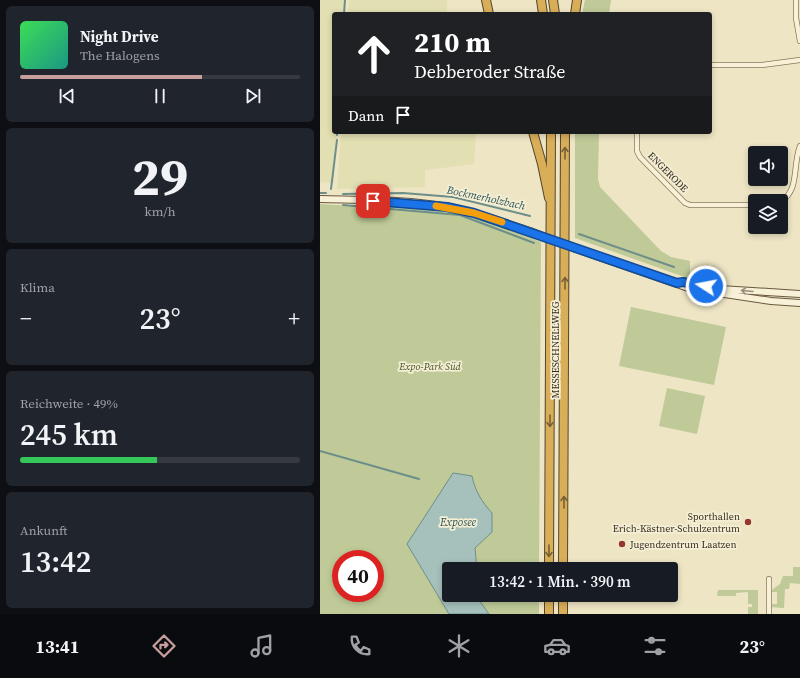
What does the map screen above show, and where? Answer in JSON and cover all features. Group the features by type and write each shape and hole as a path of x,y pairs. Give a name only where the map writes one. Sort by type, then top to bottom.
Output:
{"highway":[{"path":"486,0 489,12"},
{"path":"541,0 543,12"},
{"path":"553,0 555,12"},
{"path":"575,12 577,0"},
{"path":"534,134 542,164 552,213"},
{"path":"552,134 552,213"},
{"name":"MESSESCHNELLWEG","path":"563,562 565,134"},
{"name":"MESSESCHNELLWEG","path":"549,562 552,213"},
{"path":"549,602 549,614"},
{"path":"563,602 563,614"}],"street":[{"path":"796,0 796,18 800,41"},
{"path":"712,65 762,65 800,60"},
{"name":"ENGERODE","path":"637,134 637,151 640,157 686,203 698,205 748,205"},
{"path":"788,198 797,187 800,146"},
{"path":"320,199 416,203 447,207 474,213 530,231 576,249 691,289 762,300 800,303"},
{"path":"677,283 683,282 720,289 800,294"},
{"path":"762,292 762,300"},
{"path":"769,579 769,614"}],"shaded area":[{"path":"320,0 345,0 344,12 332,12 332,134 337,134 334,183 320,182"},
{"path":"349,0 447,0 447,12 348,12"},
{"path":"341,134 476,134 474,164 425,170 425,187 337,189"}],"green space":[{"path":"585,0 611,0 609,12 582,12"},
{"path":"575,134 599,134 598,179 600,187 661,251 671,257 690,261 690,279 575,238"},
{"name":"Expo-Park Süd","path":"320,204 437,209 487,221 541,242 539,562 476,562 475,548 492,532 492,513 479,496 472,476 444,562 442,562 442,569 435,591 449,614 320,614"},
{"path":"631,307 726,327 714,385 619,366"},
{"path":"667,388 705,396 697,434 659,426"},
{"path":"793,567 800,567 800,584 790,583 789,589 785,589 784,608 769,607 769,604 777,604 777,592 769,592 780,584 783,576 793,576"},
{"path":"718,590 758,590 758,614 748,614 748,607 752,607 752,604 748,604 748,592 736,593 736,596 717,596"},
{"path":"480,602 539,602 539,614 489,614"}],"water":[{"name":"Exposee","path":"453,473 472,476 479,496 492,513 492,532 475,548 476,562 442,562 442,602 480,602 489,614 449,614 407,544"}],"waterway":[{"name":"Bockmerholzbach","path":"344,12 345,0"},
{"name":"Bockmerholzbach","path":"331,189 337,140"},
{"path":"320,193 326,193"},
{"name":"Bockmerholzbach","path":"343,194 403,193 453,197 530,216"},
{"path":"343,205 460,215 534,243"},
{"name":"Bockmerholzbach","path":"579,234 674,267"},
{"path":"320,451 419,479"}],"slow traffic":[{"path":"436,206 474,213 502,222"}],"place":[{"name":"Sporthallen Erich-Kästner-Schulzentrum","path":"748,522"},
{"name":"Jugendzentrum Laatzen","path":"622,544"}],"route":[{"path":"373,201 416,203 447,207 474,213 530,231 635,270 677,283 683,282 706,286"}]}
